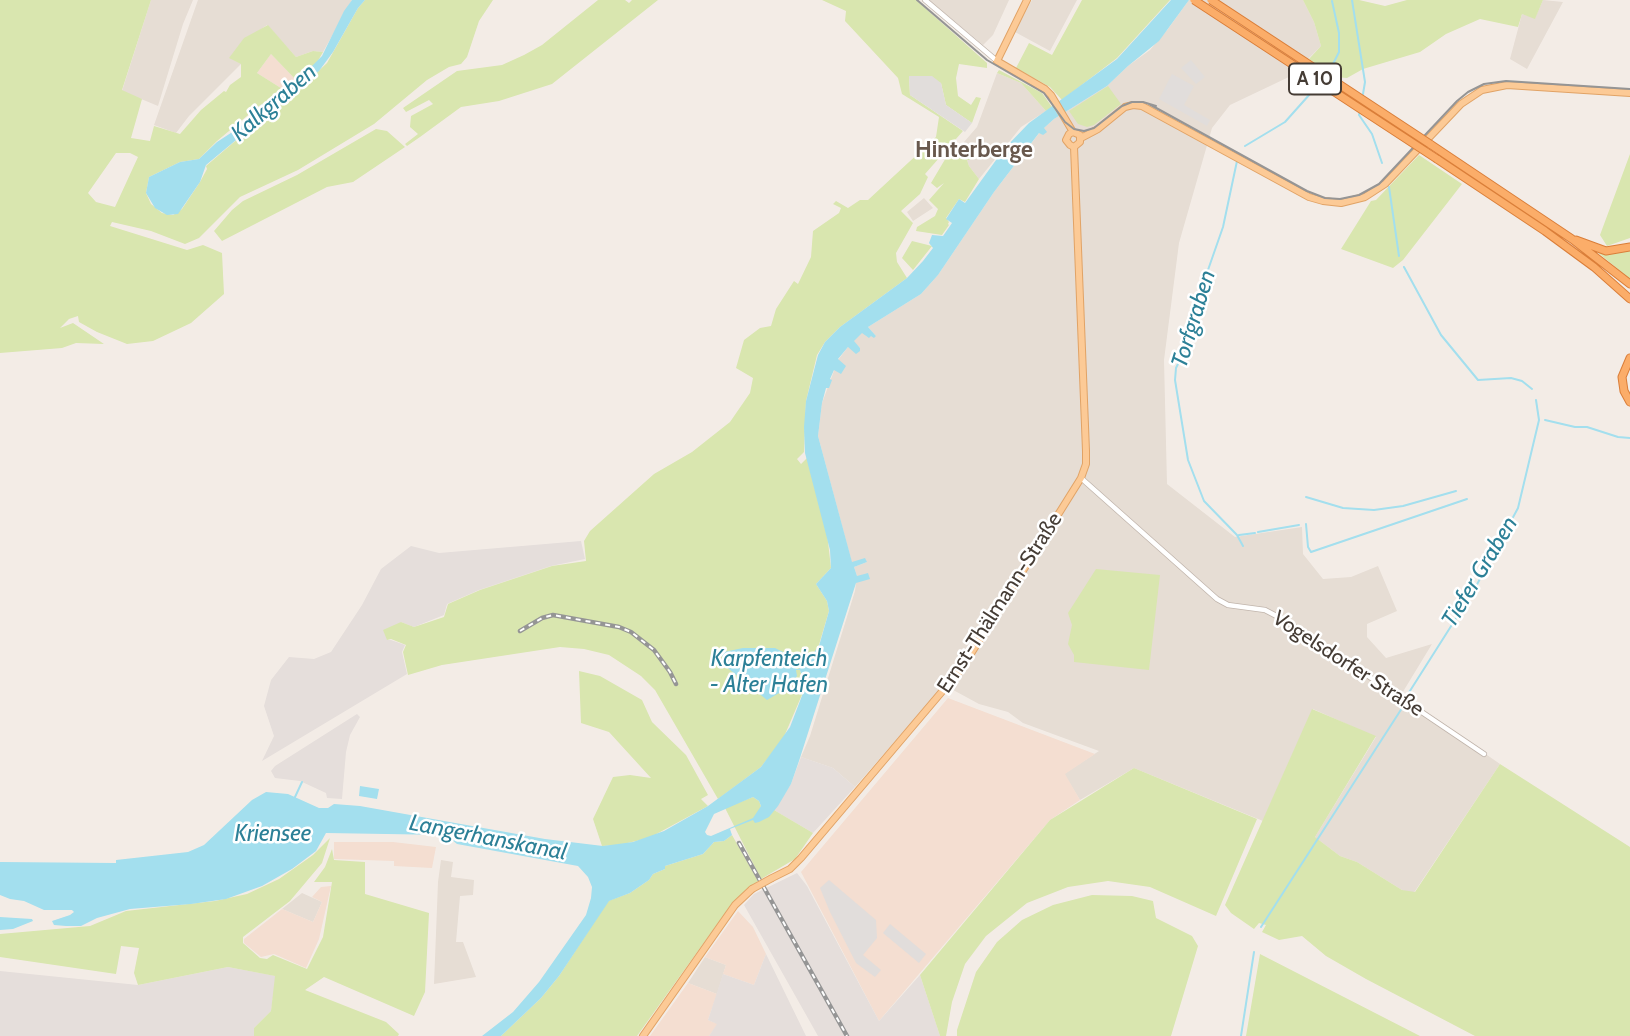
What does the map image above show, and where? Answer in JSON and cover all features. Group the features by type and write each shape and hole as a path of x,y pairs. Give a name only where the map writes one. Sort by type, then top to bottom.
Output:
{"highway":[{"name":"A 10","path":"1194,0 1545,231 1594,267 1630,299"},
{"name":"A 10","path":"1211,0 1572,239 1630,284"},
{"path":"1572,239 1606,251 1630,247"},
{"path":"1630,358 1622,377 1624,391 1630,402"}],"main road":[{"path":"1027,0 996,61 1045,89 1069,121 1073,132 1081,138"},
{"path":"1073,132 1066,140 1074,147 1079,144 1081,138 1098,129 1125,107 1137,105 1150,109 1309,197 1336,203 1357,200 1378,190 1461,104 1482,90 1507,85 1630,93"},
{"name":"Ernst-Thälmann-Straße","path":"643,1036 736,905 752,889 798,862 962,668 1081,478 1086,464 1086,449 1074,147"}],"street":[{"path":"925,0 996,61"},
{"name":"Vogelsdorfer Straße","path":"1081,478 1217,599 1228,605 1265,610 1288,622 1485,754"}],"shaded area":[{"path":"151,0 193,0 158,106 122,91"},
{"path":"198,0 352,0 323,52 313,51 296,57 267,25 257,32 241,64 189,116 176,133 154,125"},
{"path":"929,0 1009,0 993,35 983,45"},
{"path":"1032,0 1077,0 1050,51 1015,32"},
{"path":"1189,0 1303,0 1314,22 1321,46 1291,76 1230,105 1212,128 1179,243 1164,360 1167,484 1235,537 1302,527 1303,554 1323,579 1351,577 1378,566 1397,611 1367,624 1367,637 1386,658 1432,644 1401,695 1500,764 1413,894 1357,862 1340,856 1315,837 1376,737 1313,709 1263,821 1134,768 1080,800 1064,774 1099,751 1023,723 1008,712 979,704 944,685 855,787 833,768 801,757 855,591 857,576 854,567 867,562 852,563 818,436 822,403 838,360 848,347 860,348 853,341 862,332 876,336 868,327 921,294 938,275 994,192 1040,132 1043,135 1044,128 1054,119 1107,86 1150,50"},
{"path":"1543,0 1563,2 1527,69 1510,59 1522,14 1535,18"},
{"path":"271,54 297,81 284,90 257,73"},
{"path":"1191,60 1205,77 1196,84 1181,68"},
{"path":"997,73 1021,83 1046,111 1021,127 979,179 969,166 967,160 970,159 963,148 964,142 977,127"},
{"path":"1172,74 1194,86 1184,105 1210,120 1207,126 1159,99"},
{"path":"909,76 932,76 941,83 946,105 972,123 965,132 910,95"},
{"path":"924,198 933,208 913,221 907,212"},
{"path":"581,541 585,559 551,566 479,590 447,604 444,615 414,627 401,622 387,640 405,645 402,652 407,674 262,761 274,736 264,706 271,680 289,657 314,659 331,652 362,605 381,569 411,546 439,553"},
{"path":"948,698 1095,754 1065,774 1080,800 1050,820 879,1021 801,872"},
{"path":"357,714 360,717 350,735 346,752 342,799 327,798 326,793 300,781 275,778 271,771 275,766"},
{"path":"801,757 833,768 855,787 813,833 774,810 791,784"},
{"path":"334,842 393,842 436,847 432,868 394,866 394,861 334,859"},
{"path":"441,860 453,862 451,877 474,880 473,895 460,896 456,942 463,942 476,977 434,984 438,882"},
{"path":"797,873 807,886 879,1021 920,975 940,1036 818,1036 744,905 754,894"},
{"path":"829,880 876,920 877,938 863,955 881,970 875,977 856,963 830,912 820,888"},
{"path":"331,886 319,939 306,968 274,954 261,957 244,943 244,939 282,909 313,922 322,902 312,897 321,887"},
{"path":"302,893 322,902 313,922 282,909"},
{"path":"738,911 753,927 766,954 754,985 723,974 726,965 705,957"},
{"path":"890,924 926,954 919,963 883,933"},
{"path":"766,954 806,1036 709,1036 717,1024 708,1020 723,974 754,985"},
{"path":"705,957 726,965 717,994 688,983"},
{"path":"228,967 276,976 271,1011 254,1028 254,1036 0,1036 0,971 138,985"},
{"path":"688,983 717,994 708,1020 718,1024 709,1036 650,1036"}],"green space":[{"path":"0,0 151,0 122,90 142,99 131,138 150,141 154,126 180,134 201,110 241,77 241,64 229,58 244,38 268,25 296,57 313,51 323,52 316,64 297,81 271,54 257,73 284,90 259,106 199,159 180,162 149,177 146,193 151,204 162,213 173,215 182,209 200,182 206,166 327,63 365,0 493,0 479,21 467,57 461,64 449,67 427,80 374,124 298,170 240,197 199,238 185,244 151,231 112,222 110,226 187,250 203,245 222,253 224,294 191,323 153,341 127,344 79,322 78,316 69,319 60,328 73,323 104,344 76,343 62,348 0,353","holes":["116,153 130,153 138,157 115,207 96,202 88,193"]},
{"path":"598,0 625,0 629,3 632,0 658,0 552,84 499,101 461,107 407,146 405,144 418,134 410,127 411,116 433,104 429,100 406,112 403,108 457,71 502,65 524,55 542,45"},
{"path":"822,0 916,0 987,63 987,68 959,64 956,78 958,96 971,105 976,97 981,98 972,123 946,105 941,83 909,76 910,95 963,131 925,174 928,177 920,194 901,211 913,223 896,253 897,262 907,278 840,327 817,355 806,401 804,452 797,459 801,464 807,458 827,533 831,568 816,584 827,601 829,611 818,648 800,670 802,677 808,680 783,739 761,767 718,799 655,690 641,676 609,655 560,647 442,665 408,675 403,652 406,645 387,640 383,630 401,622 414,627 444,617 448,604 480,590 552,566 586,561 584,541 590,531 654,474 692,452 730,422 750,393 753,378 736,368 744,340 760,328 771,326 776,309 794,281 798,284 811,257 813,231 839,213 841,208 833,204 836,201 848,208 860,200 868,200 936,137 939,117 902,94 898,78 845,21 846,11"},
{"path":"1082,0 1170,0 1117,58 1062,100 1050,87 1016,68 1029,43 1052,55"},
{"path":"1303,0 1359,0 1385,6 1407,0 1543,0 1535,19 1522,14 1518,27 1480,19 1446,34 1420,52 1363,69 1347,78 1336,77 1309,59 1321,46 1314,22"},
{"path":"999,70 1042,93 1052,107 1046,111 1021,83 997,73"},
{"path":"1108,86 1121,104 1094,125 1087,127 1078,124 1069,111"},
{"path":"376,129 387,131 405,147 353,182 327,187 222,241 214,231 243,201 297,175"},
{"path":"958,147 963,148 970,160 967,160 969,166 979,179 965,202 959,199 946,218 949,225 942,235 916,231 917,227 935,216 938,209 929,200 944,183 937,188 931,183 947,156"},
{"path":"1630,154 1630,238 1607,246 1600,235"},
{"path":"1419,155 1462,184 1403,260 1393,268 1341,249 1371,201 1376,200"},
{"path":"912,241 932,246 913,270 902,258"},
{"path":"1630,249 1630,279 1596,251 1617,253"},
{"path":"1096,569 1160,575 1149,670 1074,662 1074,655 1068,644 1072,625 1068,613"},
{"path":"579,671 600,676 642,700 652,722 686,755 708,795 701,799 708,806 649,838 602,846 593,819 613,777 630,775 651,778 609,732 581,723"},
{"path":"1312,709 1376,736 1315,837 1340,856 1357,862 1402,890 1415,892 1500,764 1630,847 1630,1036 1475,1036 1326,956 1302,936 1279,940 1262,932 1266,925 1259,923 1254,929 1231,913 1225,905"},
{"path":"1134,768 1257,819 1216,916 1150,887 1108,881 1068,887 1027,903 986,936 965,964 952,1002 946,1036 940,1036 920,975 1050,820"},
{"path":"753,797 761,806 758,814 768,817 774,810 813,833 795,859 761,879 725,808"},
{"path":"732,835 758,881 733,902 637,1036 501,1036 541,998 559,976 608,901 630,893 653,874 665,869 665,866 703,854 714,842 724,841"},
{"path":"330,838 322,863 290,901 243,937 243,943 260,958 267,959 273,955 307,969 323,937 332,882 314,882 325,867 332,849 334,860 365,862 365,894 429,913 425,992 414,1016 324,977 305,990 386,1022 398,1036 254,1036 254,1028 271,1011 275,976 228,967 138,985 134,973 139,948 121,946 116,974 0,957 0,934 90,926 126,911 215,901 247,894 279,879 313,855"},
{"path":"1092,895 1132,896 1153,901 1156,918 1192,936 1198,946 1171,1036 957,1036 976,972 997,942 1022,920 1053,905"},
{"path":"1260,954 1420,1036 1246,1036"}],"water":[{"name":"Kalkgraben","path":"352,0 365,0 319,71 206,165 200,182 178,214 167,215 155,208 146,193 149,177 180,162 199,159 217,142 240,127 260,106 297,81 322,56"},
{"path":"1171,0 1189,0 1159,41 1107,86 1054,119 1044,128 1047,132 1043,135 1039,133 994,192 938,275 921,294 868,327 876,336 869,338 862,333 854,341 860,351 856,354 848,347 838,359 846,366 841,374 834,370 829,388 826,388 818,436 852,562 865,558 867,562 854,567 857,576 868,573 870,579 856,583 791,784 778,806 769,817 730,829 732,835 724,841 714,842 703,854 665,866 665,869 653,874 630,893 609,901 559,976 541,998 501,1036 482,1036 513,1012 539,982 586,915 592,887 588,877 578,866 457,844 446,835 326,833 316,851 292,869 262,886 226,899 130,909 97,918 81,926 66,926 54,925 52,921 70,915 74,912 72,910 44,910 0,895 0,862 116,863 116,860 188,852 204,845 252,800 266,792 288,794 319,808 328,808 334,804 360,806 545,839 603,846 633,842 664,831 708,806 761,767 790,727 808,680 802,677 800,670 796,670 797,676 786,689 767,700 724,665 722,655 724,652 743,648 775,648 785,653 795,663 796,669 799,669 803,659 810,657 819,646 829,611 827,601 816,584 831,568 830,550 805,453 804,427 806,401 818,355 825,342 840,327 907,278 923,261 933,248 929,243 932,235 943,236 952,223 946,219 959,199 965,203 1004,149 1029,123 1117,59","holes":["753,797 761,806 753,818 711,836 705,832 714,814"]},
{"path":"360,786 379,789 377,799 359,796"},
{"path":"0,917 33,921 13,929 0,930"}],"waterway":[{"path":"1352,0 1365,82 1363,94"},
{"name":"Torfgraben","path":"1329,72 1339,52 1339,33 1332,1"},
{"name":"Torfgraben","path":"1245,146 1285,122 1318,85"},
{"path":"1360,110 1359,115 1372,134 1382,163"},
{"name":"Torfgraben","path":"1237,161 1223,227 1201,290 1188,343 1176,368 1175,380 1188,460 1204,501 1237,535 1243,546"},
{"name":"Tiefer Graben","path":"1389,187 1399,256"},
{"name":"Tiefer Graben","path":"1404,267 1441,335 1478,380 1511,378 1522,381 1532,389"},
{"name":"Tiefer Graben","path":"1408,694 1474,590 1518,508 1539,420 1536,400"},
{"path":"1545,420 1630,438"},
{"path":"1306,497 1343,508 1374,510 1403,506 1456,491"},
{"path":"1306,524 1311,552 1467,499"},
{"path":"1258,532 1299,525"},
{"path":"1239,535 1255,533"},
{"name":"Tiefer Graben","path":"1261,927 1404,705"},
{"path":"295,797 302,782"},
{"name":"Tiefer Graben","path":"1241,1036 1254,952"}],"tram line":[{"path":"917,0 987,60 1044,93 1065,122 1074,129 1084,131 1094,128 1122,106 1132,102 1156,106"},
{"path":"1149,104 1307,191 1325,198 1340,199 1359,195 1379,184 1457,101 1484,84 1506,81 1630,89"}],"railway":[{"path":"520,631 553,615 619,627 631,632 654,650 676,684"},
{"path":"739,843 847,1036"}],"district":[{"name":"Hinterberge","path":"974,150"}],"water label":[{"name":"Karpfenteich - Alter Hafen","path":"769,672"},
{"name":"Kriensee","path":"273,834"},
{"name":"Langerhanskanal","path":"488,838"}]}
